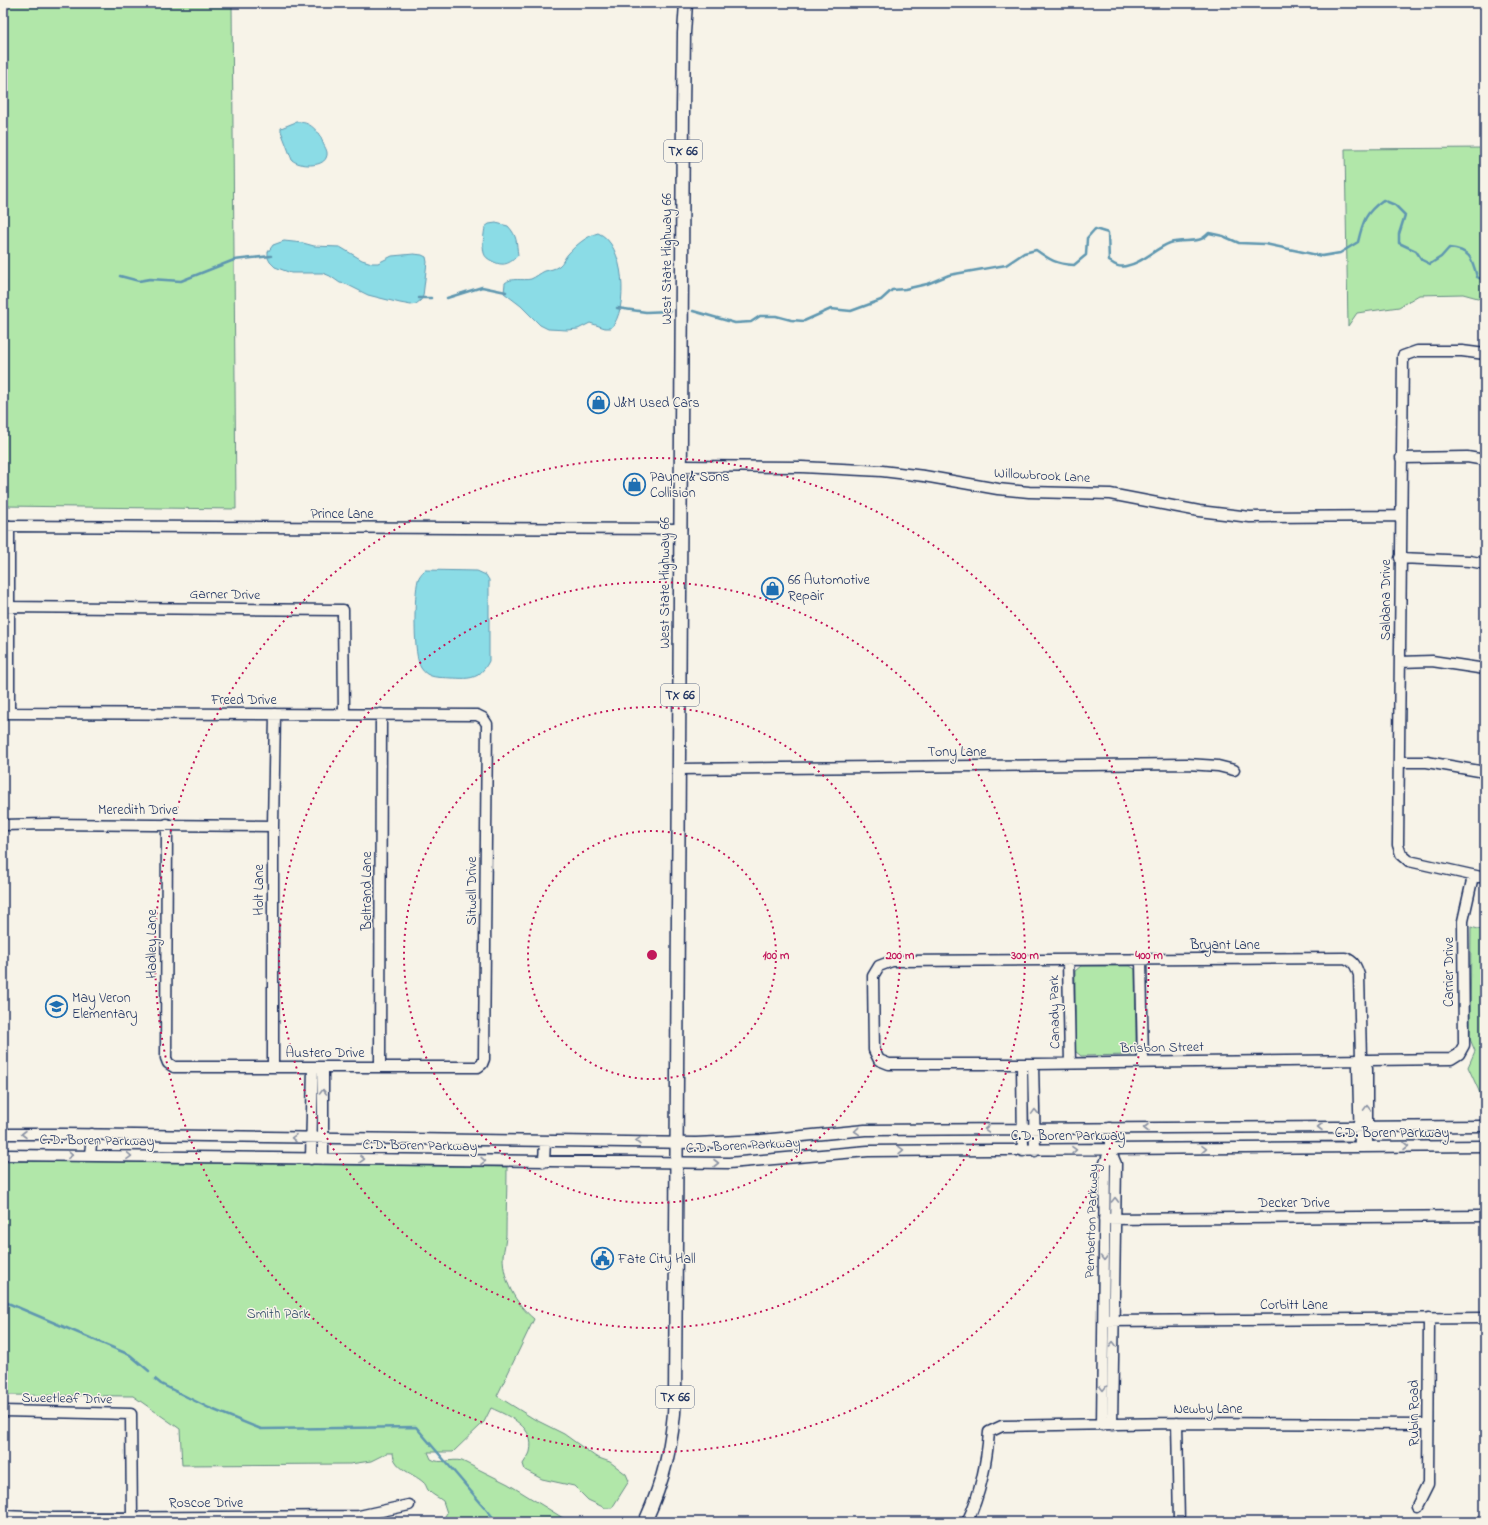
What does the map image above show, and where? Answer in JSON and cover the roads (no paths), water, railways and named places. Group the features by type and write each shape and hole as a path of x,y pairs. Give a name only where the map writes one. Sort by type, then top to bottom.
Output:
{"main road":[{"name":"West State Highway 66","path":"677,1142 683,57 686,3"},
{"name":"TX 66","path":"645,1522 663,1477 669,1453 673,1426 675,1383 677,1142"}],"street":[{"name":"Saldana Drive","path":"1473,876 1408,861 1401,854 1398,845 1400,762 1400,516 1403,356 1417,351 1462,351 1485,354"},
{"path":"1401,458 1467,457 1485,460"},
{"name":"Willowbrook Lane","path":"681,466 802,467 882,471 924,476 998,489 1029,492 1110,494 1180,508 1250,517 1400,516"},
{"path":"6,526 6,713"},
{"name":"Prince Lane","path":"6,526 681,529"},
{"path":"1400,558 1470,561 1485,564"},
{"name":"Garner Drive","path":"6,607 343,610 344,714"},
{"path":"1400,662 1432,661 1485,669"},
{"name":"Freed Drive","path":"6,713 477,715 484,718"},
{"name":"Holt Lane","path":"273,1067 273,826 275,714"},
{"name":"Beltrand Lane","path":"380,1067 381,714"},
{"name":"Sitwell Drive","path":"482,1064 484,1059 487,732 487,724 484,718"},
{"path":"1400,762 1427,762 1485,772"},
{"name":"Tony Lane","path":"679,769 1187,764 1218,766 1234,770"},
{"name":"Meredith Drive","path":"3,825 167,824 273,826"},
{"name":"Hadley Lane","path":"167,824 166,1058 168,1063"},
{"path":"1473,876 1485,878"},
{"name":"Carrier Drive","path":"1446,1059 1456,1057 1464,1045 1463,921 1473,876"},
{"name":"Bryant Lane","path":"879,1060 874,1050 873,976 879,966 892,961 1344,958 1354,963 1359,975 1362,1059"},
{"name":"Canady Park","path":"1068,960 1070,1063"},
{"path":"1141,960 1143,1062"},
{"path":"1362,1059 1358,1067 1364,1147"},
{"name":"Brisbon Street","path":"879,1060 889,1064 1033,1064 1446,1059"},
{"name":"Austero Drive","path":"168,1063 174,1066 273,1067 478,1067 482,1064"},
{"path":"1022,1064 1024,1128 1023,1151"},
{"path":"1033,1064 1035,1151"},
{"path":"311,1158 318,1067"},
{"path":"318,1067 323,1159"},
{"name":"C.D. Boren Parkway","path":"3,1134 677,1142 760,1140 865,1130 1485,1126"},
{"path":"1110,1128 1110,1150"},
{"path":"90,1155 92,1134"},
{"path":"544,1162 545,1141"},
{"name":"C.D. Boren Parkway","path":"3,1155 729,1163 868,1151 1035,1151 1485,1146"},
{"name":"Pemberton Parkway","path":"1109,1321 1104,1219 1105,1163 1110,1150"},
{"name":"Pemberton Parkway","path":"1107,1425 1109,1321 1115,1219 1116,1164 1110,1150"},
{"name":"Decker Drive","path":"1104,1219 1485,1216"},
{"name":"Rubin Road","path":"1417,1506 1428,1484 1429,1318"},
{"name":"Corbitt Lane","path":"1109,1321 1485,1318"},
{"name":"Sweetleaf Drive","path":"3,1412 131,1414 132,1518"},
{"path":"1177,1423 1179,1522"},
{"name":"Newby Lane","path":"967,1522 974,1507 988,1448 988,1432 1002,1426 1177,1423 1428,1424"},
{"name":"Roscoe Drive","path":"3,1516 54,1518 300,1519 359,1516 409,1505"}],"water":[{"path":"296,122 310,125 319,135 327,152 327,156 324,161 316,164 305,165 292,160 281,128"},
{"path":"496,223 508,226 514,233 516,240 518,255 506,264 496,263 487,258 483,250 485,227 489,224"},
{"path":"598,233 607,239 614,250 619,263 622,293 617,319 611,328 605,328 590,323 578,329 548,329 540,325 521,306 504,293 505,283 508,281 531,279 545,271 557,267 578,244 590,236"},
{"path":"284,241 314,246 340,247 362,260 372,263 378,263 392,256 414,254 422,255 426,257 427,262 423,296 416,304 411,305 400,303 368,295 346,284 340,283 323,273 291,273 275,267 268,258 268,252 273,245"},
{"path":"425,570 477,571 486,575 489,580 489,661 478,675 471,678 438,677 430,676 421,668 418,661 415,639 415,611 418,580"}],"waterway":[{"path":"693,311 735,323 751,322 760,316 776,316 791,320 804,321 831,309 851,311 881,300 892,290 905,289 927,284 949,275 1006,265 1024,253 1036,250 1054,261 1062,264 1074,265 1086,255 1087,238 1095,229 1108,233 1109,261 1121,267 1138,262 1170,243 1198,240 1209,233 1223,236 1239,243 1265,244 1322,256 1340,253 1358,242 1361,228 1368,213 1383,200 1395,205 1405,215 1399,234 1399,243 1416,251 1422,260 1430,264 1441,257 1449,248 1462,251 1469,256 1477,277 1485,281"},
{"path":"120,276 139,281 150,279 181,281 234,260 271,256"},
{"path":"447,298 482,287 506,292"},
{"path":"419,298 431,298"},
{"path":"617,308 646,312 670,311"},
{"path":"3,1301 130,1355 149,1371"},
{"path":"155,1379 161,1384 209,1408 261,1429 416,1427 497,1522"}],"place":[{"name":"J&M Used Cars","path":"598,403"},
{"name":"Payne & Sons Collision","path":"635,485"},
{"name":"66 Automotive Repair","path":"772,588"},
{"name":"May Veron Elementary","path":"57,1006"},
{"name":"Fate City Hall","path":"602,1259"}],"park label":[{"name":"Smith Park","path":"278,1314"}]}
